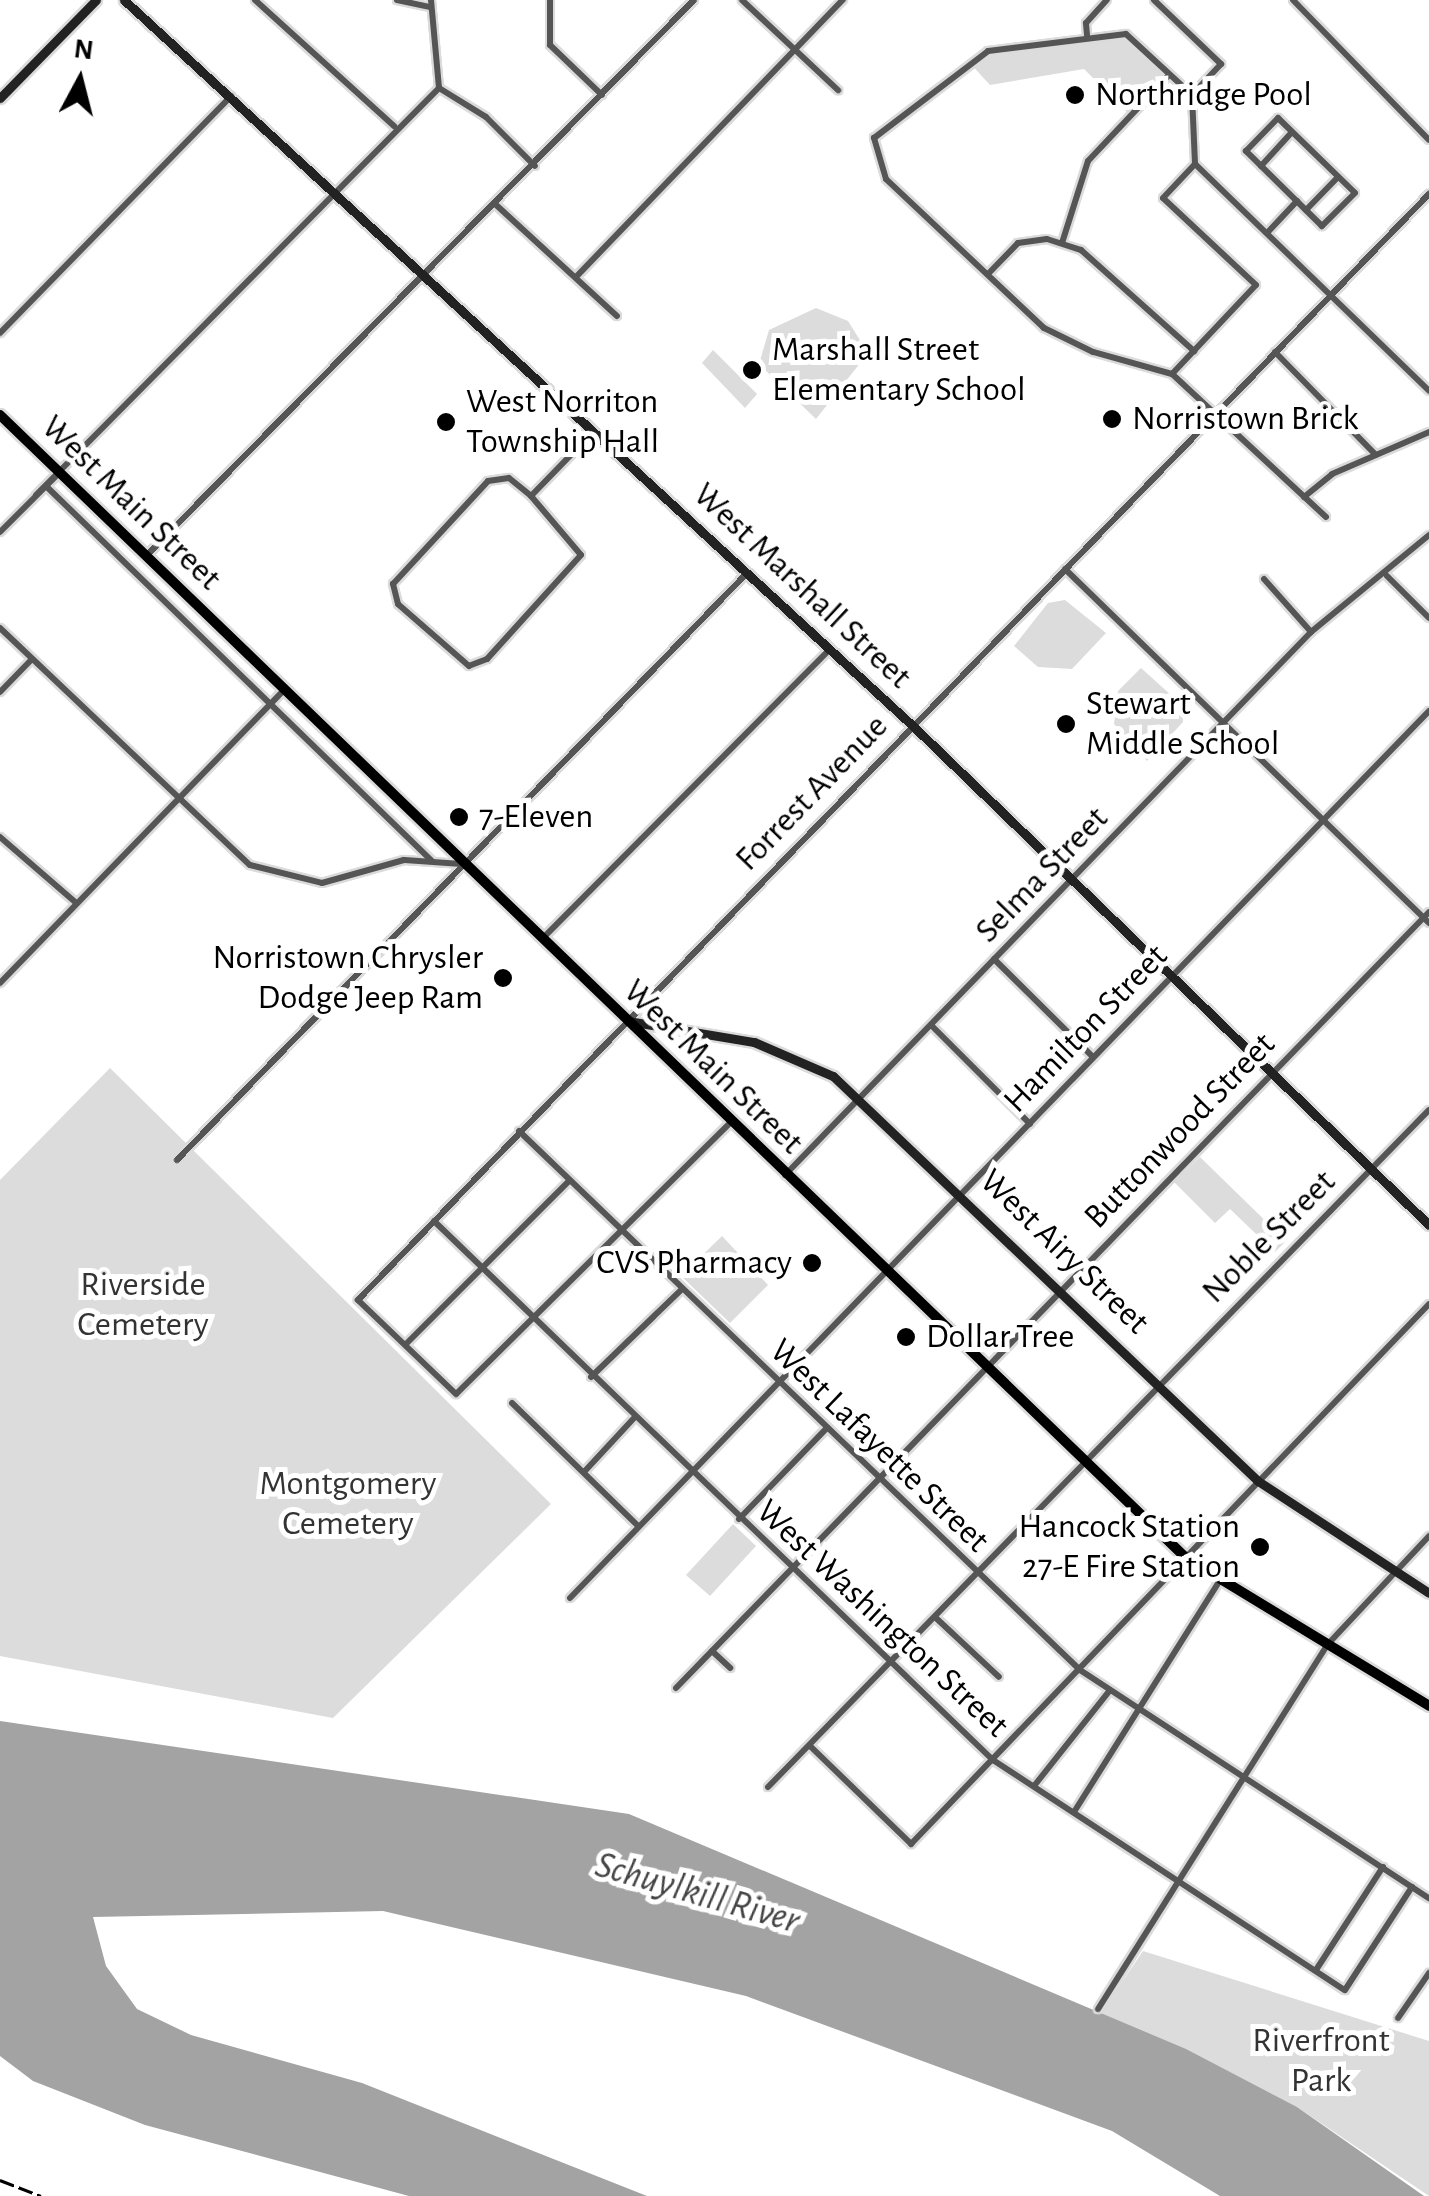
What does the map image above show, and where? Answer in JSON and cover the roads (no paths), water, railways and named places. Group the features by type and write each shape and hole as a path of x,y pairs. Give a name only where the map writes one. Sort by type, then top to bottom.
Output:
{"main road":[{"name":"West Main Street","path":"0,415 984,1368 1186,1558 1429,1706"}],"street":[{"path":"0,98 96,0"},
{"name":"West Marshall Street","path":"124,0 912,725 1268,1078 1429,1226"},
{"path":"254,0 394,126"},
{"path":"397,0 431,4 439,88"},
{"path":"550,0 550,45 602,96"},
{"path":"147,555 422,272 535,166 694,0"},
{"path":"742,0 838,90"},
{"path":"576,277 843,0"},
{"path":"1087,35 1086,22 1107,0"},
{"path":"1154,0 1222,64 1192,96"},
{"path":"1292,0 1429,140"},
{"path":"1326,517 1172,374 1062,340 886,179 874,138 922,107 967,60 1014,47 1087,35 1126,34 1192,96 1195,164 1429,390"},
{"path":"1062,243 1088,160 1169,75"},
{"path":"0,532 336,191 394,126 439,88"},
{"path":"439,88 486,117 535,166"},
{"path":"0,333 231,96"},
{"path":"1278,118 1355,193 1322,226 1260,166 1246,151 1278,118"},
{"path":"1260,166 1292,132"},
{"path":"1172,374 1256,284 1163,198 1195,164"},
{"path":"1306,210 1338,176"},
{"name":"Forrest Avenue","path":"406,1344 358,1300 1429,194"},
{"path":"1267,234 1297,202"},
{"path":"494,203 618,316"},
{"path":"988,274 1018,243 1062,243 1098,259 1194,351"},
{"path":"1275,352 1376,455"},
{"path":"531,496 594,431"},
{"path":"1304,498 1332,474 1429,432"},
{"path":"36,495 48,488 60,470"},
{"path":"494,477 531,496 581,555 487,658 469,666 398,604 393,584 494,477"},
{"path":"48,488 433,862"},
{"name":"Selma Street","path":"785,1175 1311,632 1386,576 1429,535"},
{"path":"1065,569 1221,724 1427,917"},
{"path":"177,1160 746,574"},
{"path":"1386,576 1429,618"},
{"path":"1264,578 1311,632"},
{"path":"0,628 250,865 286,878 322,883 385,863 463,864"},
{"path":"542,939 829,650"},
{"path":"0,692 32,659"},
{"path":"0,983 74,902 282,691"},
{"name":"Hamilton Street","path":"570,1598 637,1524 1429,711"},
{"path":"0,837 74,902"},
{"name":"Buttonwood Street","path":"676,1688 1060,1289 1427,917"},
{"path":"994,959 1092,1056"},
{"name":"West Airy Street","path":"628,1021 781,1051 861,1098 1162,1384 1258,1481 1429,1593"},
{"path":"931,1025 1030,1124"},
{"name":"Noble Street","path":"768,1787 1429,1110"},
{"path":"569,1181 406,1344 456,1394 730,1122"},
{"name":"West Lafayette Street","path":"519,1132 975,1574 1080,1670 1429,1898"},
{"name":"West Washington Street","path":"434,1220 591,1377 994,1760 1345,1990 1412,1887"},
{"path":"591,1377 681,1290"},
{"path":"810,1746 911,1844 1429,1304"},
{"path":"512,1403 637,1524"},
{"path":"584,1472 634,1418"},
{"path":"739,1519 827,1428"},
{"path":"1098,2010 1328,1644 1429,1536"},
{"path":"1074,1812 1221,1579"},
{"path":"936,1618 999,1676"},
{"path":"712,1651 730,1668"},
{"path":"1034,1786 1110,1690"},
{"path":"1316,1970 1384,1868"},
{"path":"1398,2018 1429,1972"}],"water":[{"name":"Schuylkill River","path":"0,1721 629,1814 1186,2049 1297,2107 1424,2196 1220,2196 1112,2131 746,1996 383,1911 93,1917 106,1966 137,2009 191,2035 362,2083 647,2196 409,2196 145,2125 33,2081 0,2056"}],"railway":[{"path":"0,2180 41,2196"}],"place":[{"name":"Northridge Pool","path":"1075,95"},
{"name":"Marshall Street Elementary School","path":"752,370"},
{"name":"Norristown Brick","path":"1112,419"},
{"name":"West Norriton Township Hall","path":"446,422"},
{"name":"Stewart Middle School","path":"1066,724"},
{"name":"7-Eleven","path":"459,817"},
{"name":"Norristown Chrysler Dodge Jeep Ram","path":"503,978"},
{"name":"CVS Pharmacy","path":"812,1263"},
{"name":"Dollar Tree","path":"906,1337"},
{"name":"Hancock Station 27-E Fire Station","path":"1260,1547"}],"park label":[{"name":"Riverside Cemetery","path":"143,1305"},
{"name":"Montgomery Cemetery","path":"348,1504"},
{"name":"Riverfront Park","path":"1321,2061"}]}
